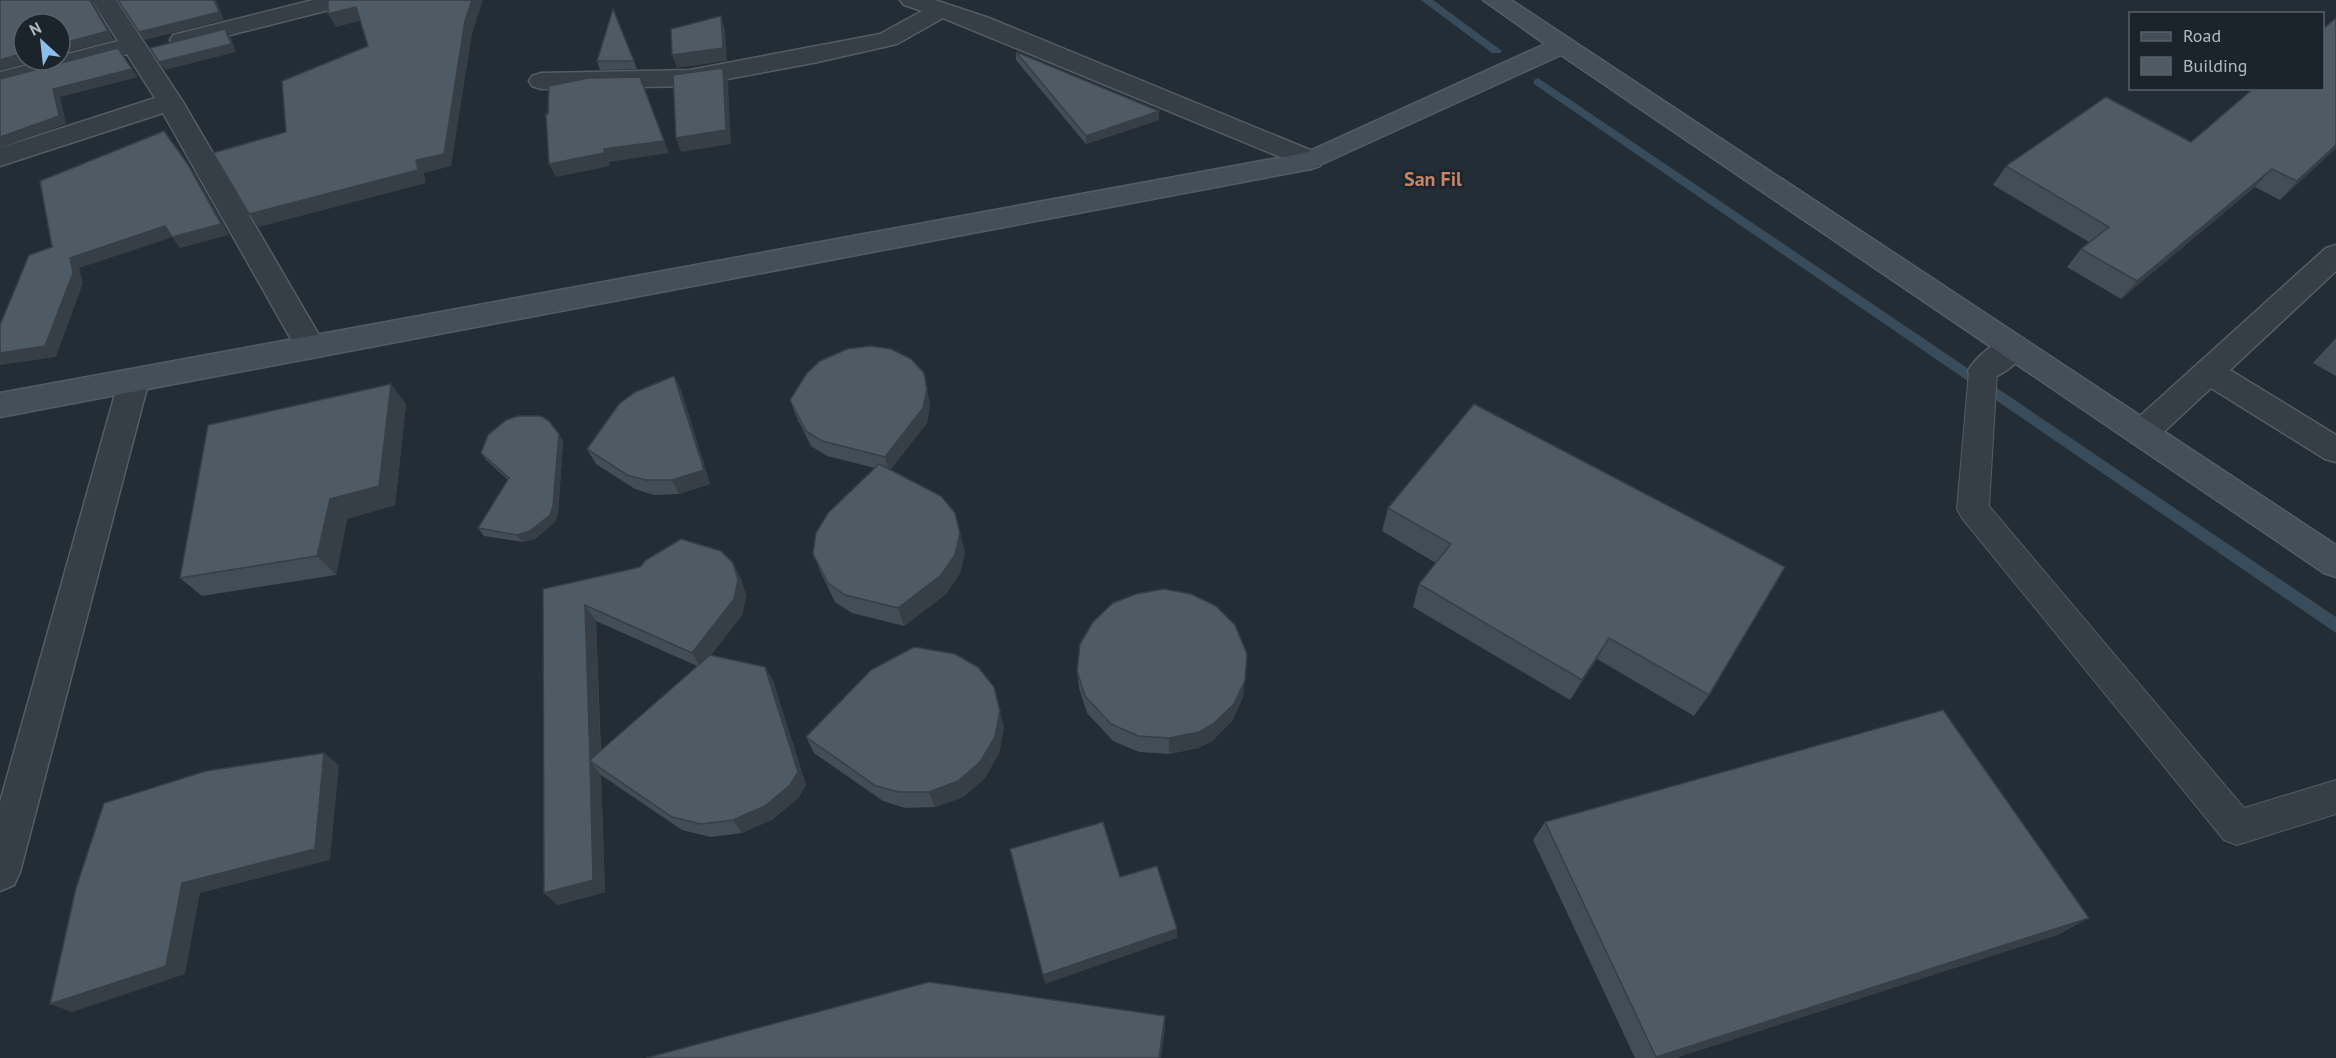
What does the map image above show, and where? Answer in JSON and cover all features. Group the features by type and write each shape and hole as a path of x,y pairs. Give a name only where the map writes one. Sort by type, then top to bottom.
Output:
{"street":[{"path":"104,0 170,102 311,347"},
{"path":"912,0 981,23 1311,160"},
{"path":"1495,0 2336,562"},
{"path":"0,80 326,4"},
{"path":"541,81 701,76 888,39 941,10"},
{"path":"0,405 1311,160 1561,46"},
{"path":"0,157 170,102"},
{"path":"2142,433 2336,255"},
{"path":"1983,371 2013,347"},
{"path":"2210,373 2336,450"},
{"path":"0,872 11,796 134,380"}],"lane":[{"path":"1983,371 1973,509 2237,828 2336,796"}],"building":[{"path":"0,0 90,0 108,31 72,41 72,12 12,12 12,56 0,60"},
{"path":"118,0 214,0 219,12 139,32"},
{"path":"328,0 472,0 465,21 444,154 416,160 418,170 249,214 213,153 286,132 282,81 368,46 356,7 328,14"},
{"path":"613,9 634,61 597,61"},
{"path":"721,16 723,48 672,55 671,29"},
{"path":"2336,18 2336,145 2297,181 2272,169 2137,281 2081,249 2109,227 2006,166 2106,97 2191,142 2252,90 2324,90 2324,28"},
{"path":"225,29 231,44 159,62 150,48"},
{"path":"118,48 132,69 53,89 59,116 0,137 0,79 27,72 72,72 72,60"},
{"path":"1016,52 1159,111 1086,136"},
{"path":"723,68 726,130 676,138 673,75"},
{"path":"640,77 664,141 604,149 604,153 549,164 546,114 548,114 549,86 588,78"},
{"path":"164,131 187,163 221,224 172,237 165,226 70,258 73,273 45,346 0,353 0,325 29,255 52,247 40,181"},
{"path":"870,346 891,349 911,359 924,373 927,389 923,408 885,457 822,441 806,431 790,400 807,373 820,361 847,349"},
{"path":"674,376 704,470 672,480 646,480 627,475 587,449 619,404 635,392"},
{"path":"391,384 379,486 330,499 317,556 180,578 208,425"},
{"path":"1474,404 1785,567 1709,695 1609,638 1582,680 1419,584 1451,544 1388,508"},
{"path":"518,416 541,416 549,421 559,434 553,506 550,515 530,531 517,535 478,528 509,478 481,453 488,435 506,420"},
{"path":"879,464 941,496 955,513 960,533 955,555 941,575 898,608 845,595 828,583 813,554 816,533 828,513"},
{"path":"681,539 721,551 733,563 738,580 734,599 692,653 585,605 590,760 710,655 765,667 798,772 790,785 765,806 733,820 701,824 672,817 590,761 593,880 544,893 543,589 640,567 646,560"},
{"path":"1164,589 1191,594 1216,606 1235,625 1247,654 1245,680 1234,704 1213,724 1199,732 1169,738 1138,736 1111,724 1085,696 1077,671 1080,644 1093,622 1113,603 1136,594"},
{"path":"914,647 955,654 978,667 994,687 1000,711 995,737 980,762 958,781 929,792 899,792 876,786 806,737 871,670"},
{"path":"1943,710 2089,918 1656,1057 1545,822"},
{"path":"324,753 315,849 182,883 166,966 50,1004 76,888 104,803 206,771"},
{"path":"1103,822 1120,877 1157,866 1177,929 1043,975 1010,849"},
{"path":"929,982 1165,1016 1159,1058 646,1058"}],"waterway":[{"path":"1426,0 1496,51"},
{"path":"1538,82 2336,626"}],"district":[{"name":"San Fil","path":"1433,179"}]}
